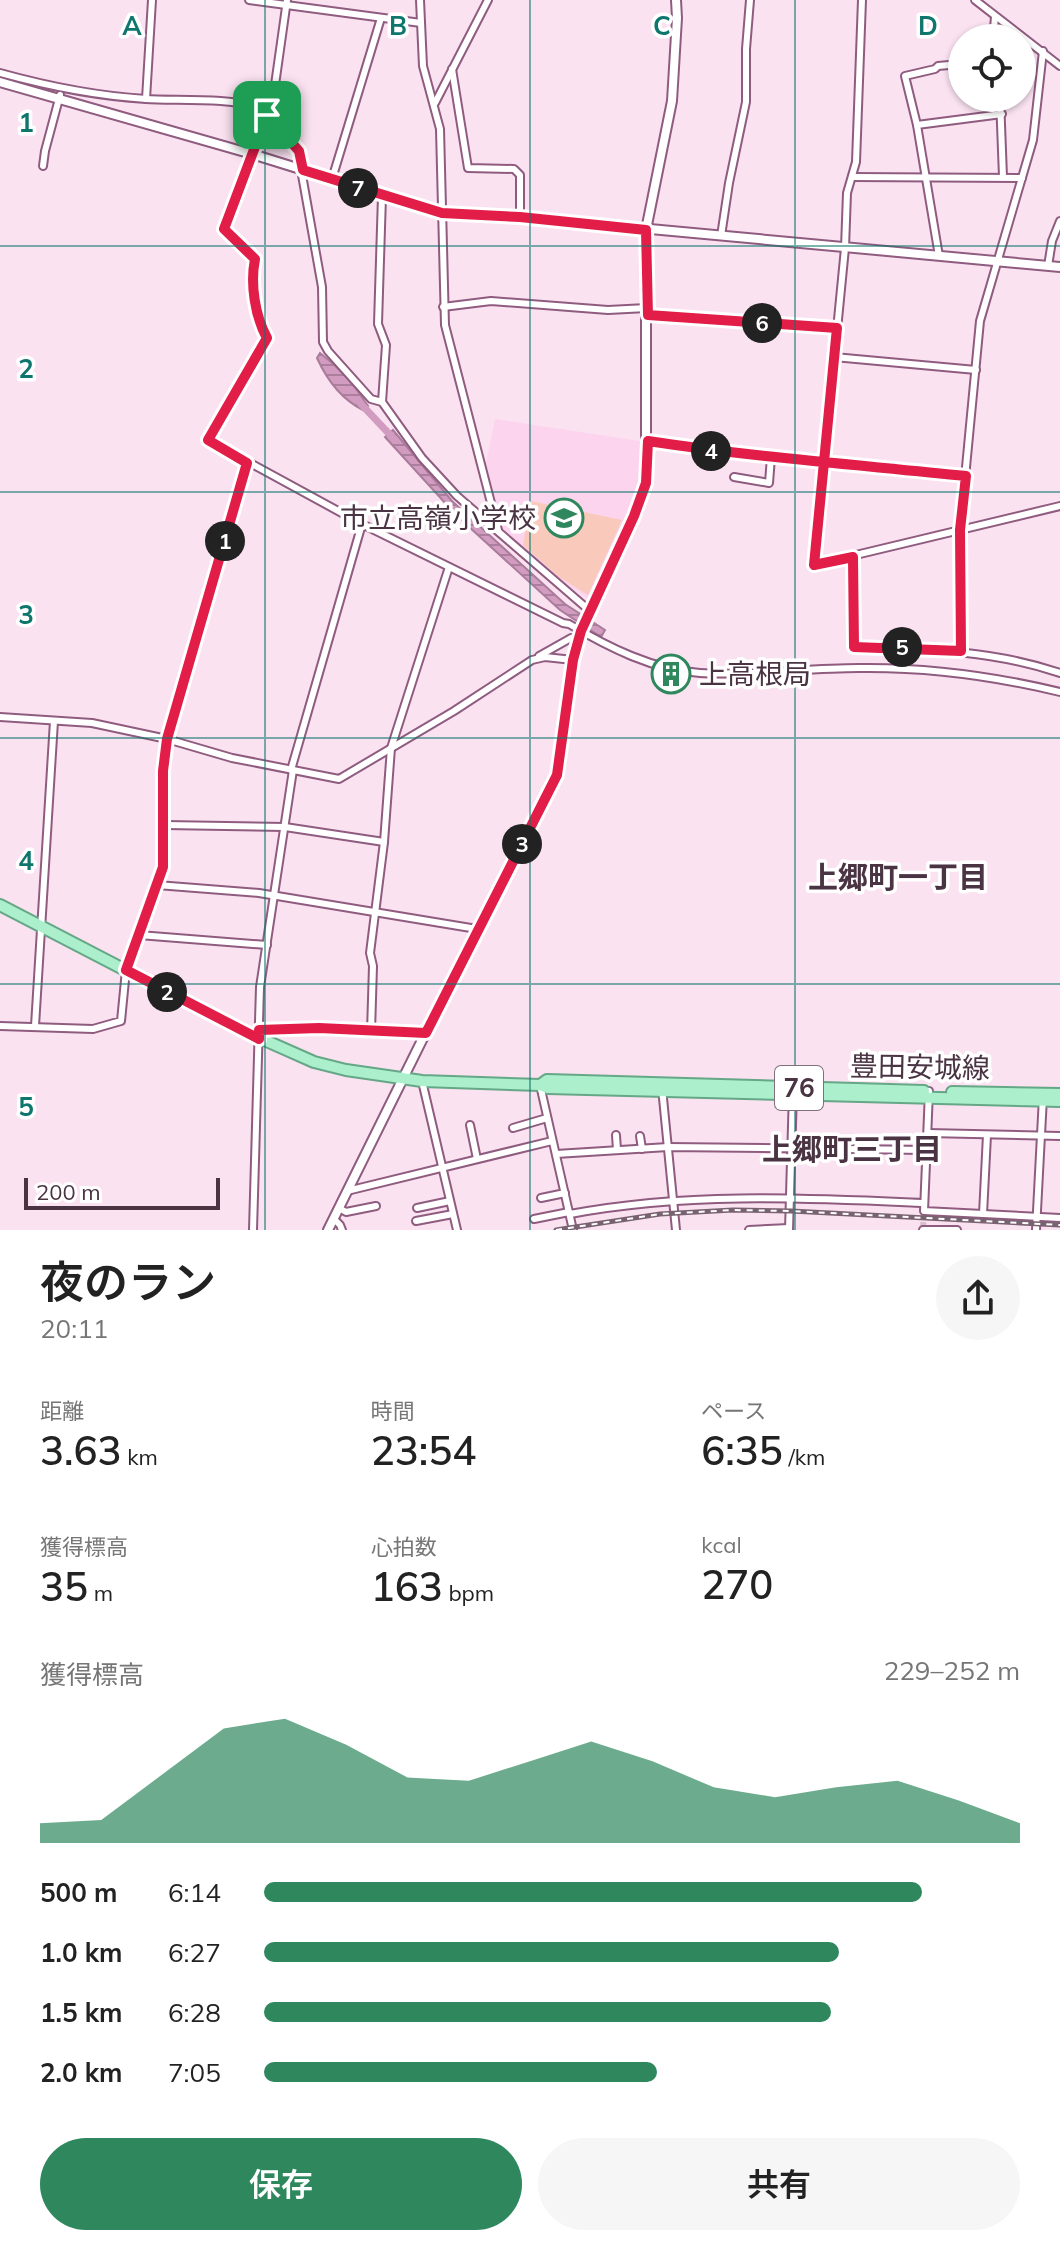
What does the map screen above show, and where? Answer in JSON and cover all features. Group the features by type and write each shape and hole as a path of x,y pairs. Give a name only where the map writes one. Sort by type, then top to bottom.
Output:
{"main road":[{"name":"豊田安城線","path":"0,905 314,1062 403,1079 540,1085 547,1080 662,1088 1043,1097 1060,1094"},
{"name":"豊田安城線","path":"1043,1097 1060,1101"}],"street":[{"path":"146,99 152,0"},
{"path":"249,0 421,23"},
{"path":"420,0 423,66 440,129 445,325 498,530"},
{"path":"435,103 488,0"},
{"path":"328,1230 557,775 573,660 585,622 646,483 646,230 672,101 676,0"},
{"path":"721,236 746,102 750,0"},
{"path":"862,0 856,162 847,193 845,248 814,565 1060,506"},
{"path":"975,0 1060,66"},
{"path":"287,3 279,69 267,115 224,229 255,259 256,304 267,338 208,440 362,524 449,567 585,622"},
{"path":"994,24 995,17"},
{"path":"332,179 381,18"},
{"path":"961,651 960,530 980,321 1033,140 1043,51"},
{"path":"939,256 927,176 905,76 948,65"},
{"path":"452,69 468,168 514,169 520,175 520,217"},
{"path":"0,73 60,88 146,99 241,104 267,115 299,151 322,287 323,342 371,399 382,402 422,458 457,496 498,530 611,648 646,662 697,673 928,669 1015,681 1060,692"},
{"path":"0,82 252,154 442,213 520,217 1060,267"},
{"path":"43,166 60,88"},
{"path":"917,125 1002,114 1003,177"},
{"path":"852,177 1022,178"},
{"path":"382,196 378,324 386,345 382,402"},
{"path":"1048,266 1052,241 1060,221"},
{"path":"443,307 491,301 837,328"},
{"path":"834,357 976,370"},
{"path":"648,441 771,457 966,476"},
{"path":"734,477 769,483 771,457"},
{"path":"0,1026 93,1029 121,1021 126,970 163,867 163,771 167,739 247,463"},
{"path":"253,1230 260,987 292,770 362,524"},
{"path":"853,557 854,647 961,651 1029,662 1060,673"},
{"path":"371,1032 373,966 370,953 384,842 391,748 449,567"},
{"path":"0,717 92,723 167,739 232,758 339,779 571,638"},
{"path":"532,660 545,657 573,660"},
{"path":"35,1026 54,721"},
{"path":"165,825 285,827 384,842"},
{"path":"157,885 275,895 477,929"},
{"path":"139,935 267,945"},
{"path":"259,1034 319,1028 426,1033"},
{"path":"422,1081 457,1230"},
{"path":"540,1085 573,1230"},
{"path":"662,1088 676,1230"},
{"path":"749,1230 789,1229 793,1091"},
{"path":"929,1094 924,1211 1060,1218"},
{"path":"1036,1230 1043,1097"},
{"path":"513,1128 547,1118"},
{"path":"470,1125 477,1159"},
{"path":"928,1133 1060,1136"},
{"path":"616,1135 617,1150"},
{"path":"983,1214 987,1135"},
{"path":"640,1136 642,1149"},
{"path":"347,1191 552,1141"},
{"path":"556,1154 668,1147 927,1150"},
{"path":"541,1198 565,1193"},
{"path":"534,1219 673,1200 791,1197 924,1203"},
{"path":"417,1208 450,1201"},
{"path":"339,1208 346,1212 376,1206"},
{"path":"416,1221 453,1214"},
{"path":"334,1219 342,1230"},
{"path":"923,1230 957,1230"}],"shaded area":[{"path":"320,353 347,377 368,406 363,410 336,388 317,358"},
{"name":"市立高嶺小学校","path":"495,419 646,442 642,481 588,599 559,579 504,532 486,463"},
{"path":"393,430 452,501 565,604 605,630 601,637 560,610 456,515 385,437"},
{"path":"531,501 622,520 588,595 559,577 523,545"}],"waterway":[{"path":"360,403 395,440"}],"tunnel":[{"path":"923,1228 924,1211"}],"railway":[{"path":"556,1230 660,1214 733,1210 1060,1225"}],"place":[{"name":"市立高嶺小学校","path":"564,518"},
{"name":"上高根局","path":"671,674"}],"district":[{"name":"上郷町一丁目","path":"898,878"},
{"name":"上郷町三丁目","path":"852,1150"}],"route":[{"path":"267,115 224,229 255,259 256,304 267,338 208,440 247,463 167,739 163,771 163,867 126,970 259,1039 259,1030 319,1028 426,1033 501,881 551,791 560,765 573,660 581,631 646,483 648,441 771,457 824,462 966,476 960,530 961,651 854,647 853,557 814,565 824,462 834,357 837,328 648,315 646,230 520,217 442,213 382,196 303,170 299,151 267,115"}]}
